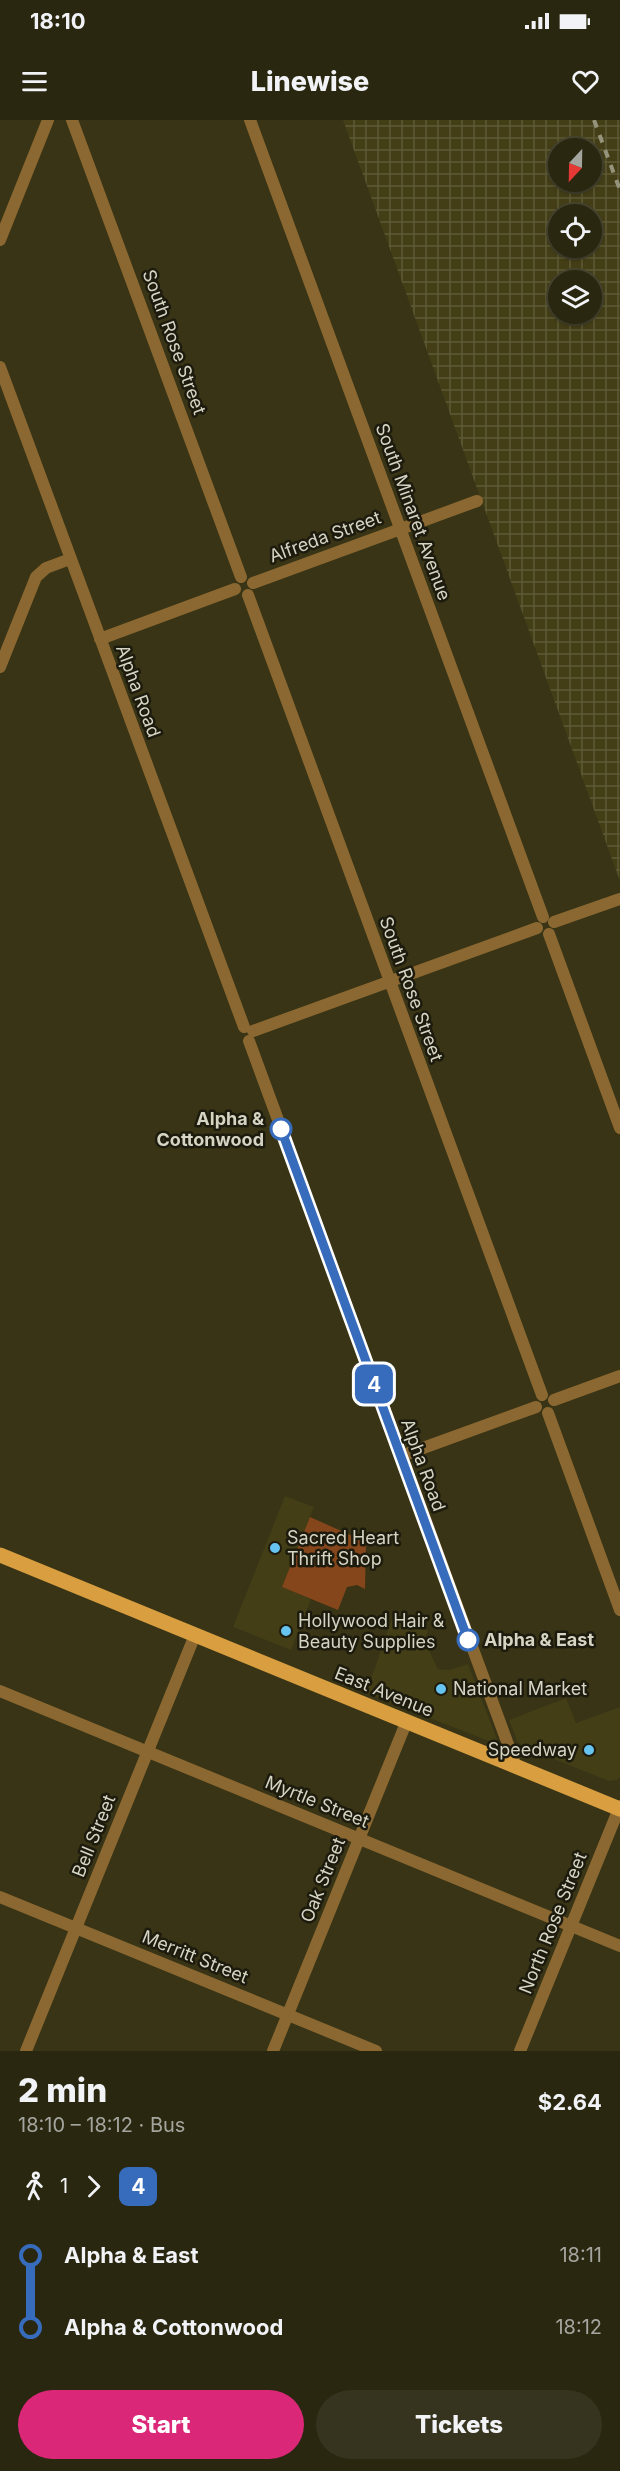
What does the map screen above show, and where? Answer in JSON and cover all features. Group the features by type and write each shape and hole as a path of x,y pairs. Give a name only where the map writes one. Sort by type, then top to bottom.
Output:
{"main road":[{"name":"East Avenue","path":"0,1555 406,1723 620,1808"}],"street":[{"path":"0,240 48,120"},
{"name":"South Rose Street","path":"72,120 241,577"},
{"name":"South Minaret Avenue","path":"250,120 620,1128"},
{"name":"Alpha Road","path":"0,367 249,1033 401,1456 516,1766"},
{"name":"Alfreda Street","path":"253,583 477,501"},
{"path":"0,667 36,577 46,568 70,559"},
{"path":"241,577 250,578 254,589 248,595 239,594 235,589 241,577"},
{"path":"100,639 235,589"},
{"name":"South Rose Street","path":"248,595 390,982 548,1397"},
{"path":"249,1033 620,899"},
{"path":"548,1413 540,1412 536,1407 537,1398 548,1397 620,1376"},
{"path":"548,1397 554,1406 548,1413"},
{"path":"401,1456 536,1407"},
{"path":"548,1413 620,1610"},
{"name":"Bell Street","path":"26,2051 195,1635"},
{"name":"Myrtle Street","path":"0,1691 620,1946"},
{"name":"Oak Street","path":"273,2051 406,1723"},
{"name":"North Rose Street","path":"520,2051 620,1808"},
{"name":"Merritt Street","path":"0,1897 376,2051"}],"shaded area":[{"path":"343,120 620,120 620,881"},
{"path":"285,1496 314,1507 282,1587 311,1599 291,1650 233,1627"},
{"path":"310,1517 366,1542 365,1589 357,1585 347,1587 338,1610 282,1587"},
{"path":"393,1616 428,1631 424,1640 438,1669 449,1670 468,1664 498,1742 494,1743 366,1693"},
{"path":"566,1698 576,1723 620,1707 620,1777 617,1780 609,1781 524,1747 517,1741 509,1720"}],"railway":[{"path":"594,120 620,190"}],"bus line":[{"name":"4","path":"281,1129 468,1640"}],"place":[{"name":"Alpha & Cottonwood","path":"281,1129"},
{"name":"Sacred Heart Thrift Shop","path":"275,1548"},
{"name":"Hollywood Hair & Beauty Supplies","path":"286,1631"},
{"name":"Alpha & East","path":"468,1640"},
{"name":"National Market","path":"441,1689"},
{"name":"Speedway","path":"589,1750"}]}
